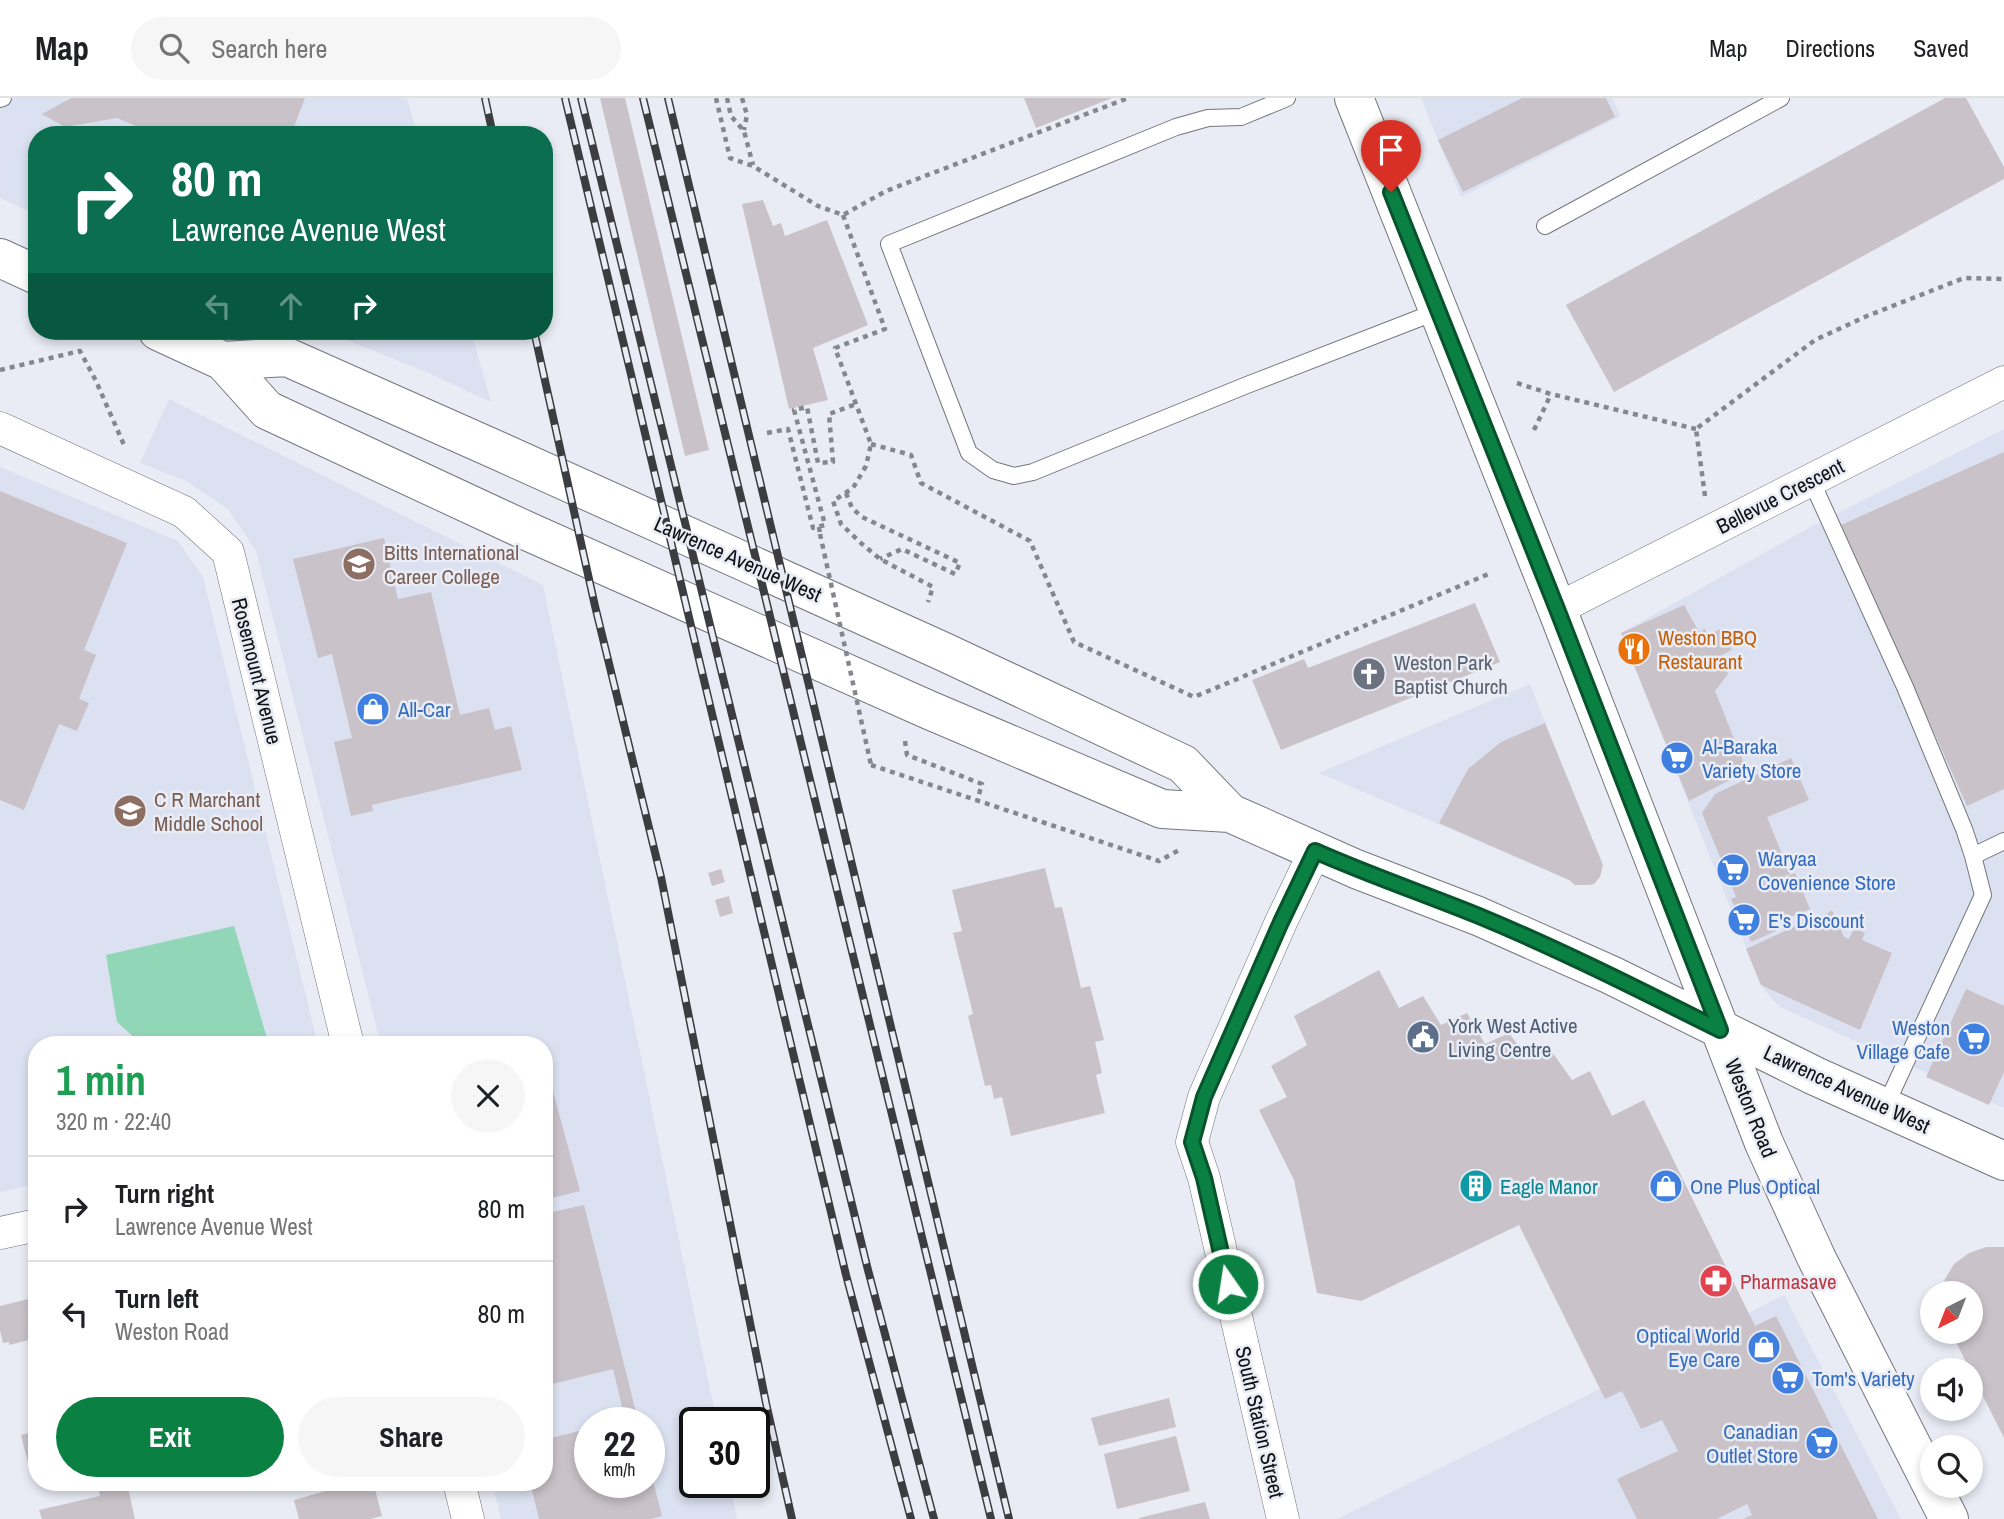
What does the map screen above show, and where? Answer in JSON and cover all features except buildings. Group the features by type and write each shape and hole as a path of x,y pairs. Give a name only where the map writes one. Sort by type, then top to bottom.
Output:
{"main road":[{"name":"Weston Road","path":"1354,98 1785,1191 1865,1357 1949,1519"},
{"path":"0,258 28,271"},
{"name":"Lawrence Avenue West","path":"178,340 223,361 267,410 527,531 929,710 1162,809 1230,813 1356,869 1490,921 1611,975 1815,1076 2004,1160"},
{"name":"Lawrence Avenue West","path":"223,361 287,357 501,452 1183,764 1230,813"}],"street":[{"name":"Bellevue Crescent","path":"1557,609 2004,382"},
{"name":"Rosemount Avenue","path":"0,428 184,512 228,552 346,1036"},
{"name":"South Station Street","path":"1283,1519 1204,1178 1192,1142 1204,1097 1315,851"},
{"path":"0,1233 28,1226"},
{"path":"461,1491 468,1519"}],"lane":[{"path":"1287,98 1241,117 1208,118 1176,127 889,244 969,453 993,470 1014,476 1033,472 1438,311"},
{"path":"1545,226 1781,98"},
{"path":"1811,480 1905,687 1964,829 1983,895 1885,1107"},
{"path":"1973,856 2004,841"}],"path":[{"path":"716,98 730,158 753,166 818,206 843,215 886,191 1128,98"},
{"path":"727,98 731,116 744,131"},
{"path":"742,98 747,115 744,131 753,166"},
{"path":"843,215 885,329 835,348 872,444 866,466 853,488 833,501 841,524 880,559 933,587 926,607"},
{"path":"1696,429 1815,340 1867,316 1964,278 2004,279"},
{"path":"0,370 80,351 126,449"},
{"path":"1517,383 1551,394 1696,429"},
{"path":"1534,430 1551,394"},
{"path":"767,433 788,429 813,528 819,527 825,525 794,410 807,407 818,463 833,462 829,414 856,404"},
{"path":"1696,429 1710,531"},
{"path":"872,444 911,455 921,483 1030,541 1074,642 1194,697 1491,573"},
{"path":"846,493 852,508 862,517 960,563 956,574 902,549 880,559"},
{"path":"819,527 871,765 1159,860 1181,849"},
{"path":"904,738 907,755 982,784 977,801"}],"shaded area":[{"path":"0,98 407,98 415,126 28,126 28,211 0,198"},
{"path":"1421,98 1612,98 1621,116 1461,197"},
{"path":"346,340 474,340 491,402"},
{"path":"169,399 543,585 714,1407 679,1407 679,1498 733,1498 737,1519 501,1519 494,1491 553,1491 553,1036 379,1036 256,551 228,509 186,481 140,463"},
{"path":"2004,429 2004,1108 1780,1007 1771,998 1761,985 1621,633 1816,524"},
{"name":"C R Marchant Middle School","path":"0,467 178,541 203,577 316,1036 28,1036 28,1186 0,1192"},
{"path":"1530,684 1597,854 1569,880 1319,773"},
{"path":"1784,1295 1901,1519 1337,1519 1566,1406"}],"green space":[{"path":"234,926 266,1036 133,1036 117,1022 106,955"}],"railway":[{"path":"485,98 491,126"},
{"path":"565,98 846,1275 911,1519"},
{"path":"581,98 868,1270 934,1519"},
{"path":"643,98 991,1519"},
{"path":"668,98 1009,1519"},
{"path":"536,340 595,606 661,877 766,1403 792,1519"}],"place":[{"name":"Bitts International Career College","path":"359,564"},
{"name":"Weston BBQ Restaurant","path":"1634,649"},
{"name":"Weston Park Baptist Church","path":"1369,674"},
{"name":"All-Car","path":"373,709"},
{"name":"Al-Baraka Variety Store","path":"1677,758"},
{"name":"C R Marchant Middle School","path":"130,811"},
{"name":"Waryaa Covenience Store","path":"1733,870"},
{"name":"E's Discount","path":"1744,920"},
{"name":"York West Active Living Centre","path":"1423,1037"},
{"name":"Weston Village Cafe","path":"1974,1039"},
{"name":"Eagle Manor","path":"1476,1186"},
{"name":"One Plus Optical","path":"1666,1186"},
{"name":"Pharmasave","path":"1716,1281"},
{"name":"Optical World Eye Care","path":"1764,1347"},
{"name":"Tom's Variety","path":"1788,1378"},
{"name":"Canadian Outlet Store","path":"1822,1443"}],"route":[{"path":"1228,1284 1204,1178 1192,1142 1204,1097 1315,851 1478,916 1611,975 1720,1030 1557,609 1391,192"}]}
